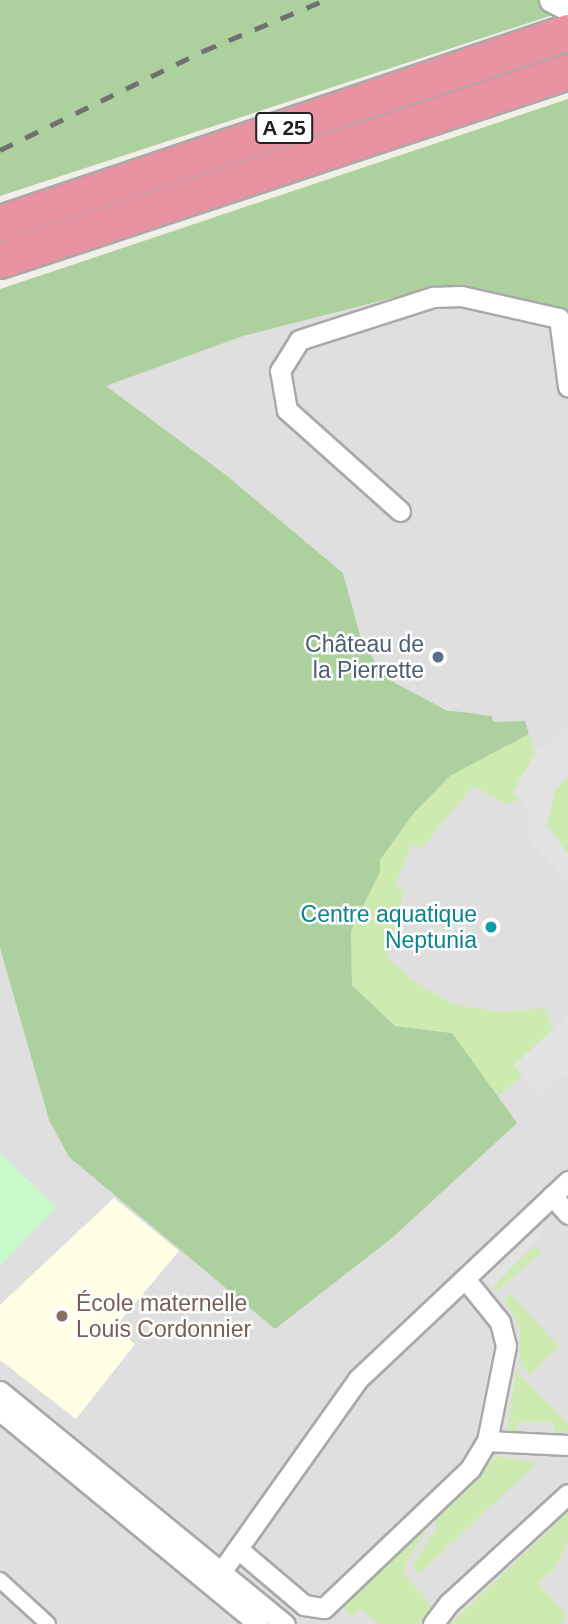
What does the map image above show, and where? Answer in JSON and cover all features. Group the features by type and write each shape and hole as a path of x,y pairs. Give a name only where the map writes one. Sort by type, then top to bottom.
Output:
{"highway":[{"name":"A 25","path":"0,223 568,32"},
{"name":"A 25","path":"0,260 568,71"}],"street":[{"path":"552,0 568,8"},
{"path":"400,512 287,410 279,371 293,345 314,332 440,295 559,318 568,386"},
{"path":"221,1572 353,1385 568,1181"},
{"path":"552,1196 568,1214"},
{"path":"237,1549 304,1605 331,1605 470,1469 487,1441 506,1355 506,1338 500,1322 466,1280"},
{"path":"0,1391 285,1624"},
{"path":"0,1411 258,1624"},
{"path":"487,1441 568,1445"},
{"path":"433,1624 458,1594 568,1494"},
{"path":"0,1580 48,1624"}],"shaded area":[{"path":"439,286 568,310 568,1624 0,1624 0,948 49,1120 468,1165 516,1123 452,1033 352,985 380,872 496,749 493,722 427,703 395,683 378,667 360,635 343,573 226,475 105,386 243,336"},
{"path":"568,726 568,777 555,790 547,825 568,855 568,882 533,845 526,829 527,805 512,794 535,753"},
{"path":"568,1016 568,1072 540,1096 514,1065"},
{"name":"École maternelle Louis Cordonnier","path":"114,1198 179,1251 115,1327 135,1344 76,1419 0,1360 0,1305"},
{"path":"542,1215 551,1223 493,1288 484,1280"},
{"path":"548,1495 557,1500 557,1522 449,1624 447,1592"}],"green space":[{"path":"0,0 568,0 568,10 0,196"},
{"path":"568,99 568,310 439,286 243,336 106,386 226,475 343,573 360,635 378,667 395,683 446,710 492,716 493,722 525,721 529,734 450,776 414,813 380,860 380,872 351,931 352,985 395,1026 452,1033 517,1123 392,1238 275,1329 69,1157 49,1120 0,948 0,289"},
{"path":"529,734 535,753 512,794 521,800 506,804 473,786 422,848 412,845 395,886 404,891 387,957 410,979 453,1004 500,1012 545,1008 553,1030 514,1065 523,1076 497,1097 452,1033 395,1026 352,985 351,931 380,872 380,860 414,813 450,776"},
{"path":"568,777 568,855 547,825 555,790"},
{"path":"0,1153 56,1207 0,1266"},
{"path":"535,1246 541,1253 496,1291 490,1285"},
{"path":"510,1294 559,1346 530,1375 520,1365 520,1328 504,1300"},
{"path":"516,1371 568,1424 568,1432 554,1432 553,1422 517,1422 517,1433 507,1432"},
{"path":"497,1456 537,1463 419,1574 412,1565 435,1531 436,1518"},
{"path":"568,1505 568,1541 555,1568 538,1583 566,1614 561,1624 450,1624 563,1517"},
{"path":"430,1523 404,1567 405,1575 432,1606 419,1624 379,1624 360,1609 353,1617 344,1609 345,1601"}],"railway":[{"path":"0,150 203,51 325,0"}],"place":[{"name":"Château de la Pierrette","path":"438,657"},
{"name":"Centre aquatique Neptunia","path":"491,927"},
{"name":"École maternelle Louis Cordonnier","path":"62,1316"}]}
